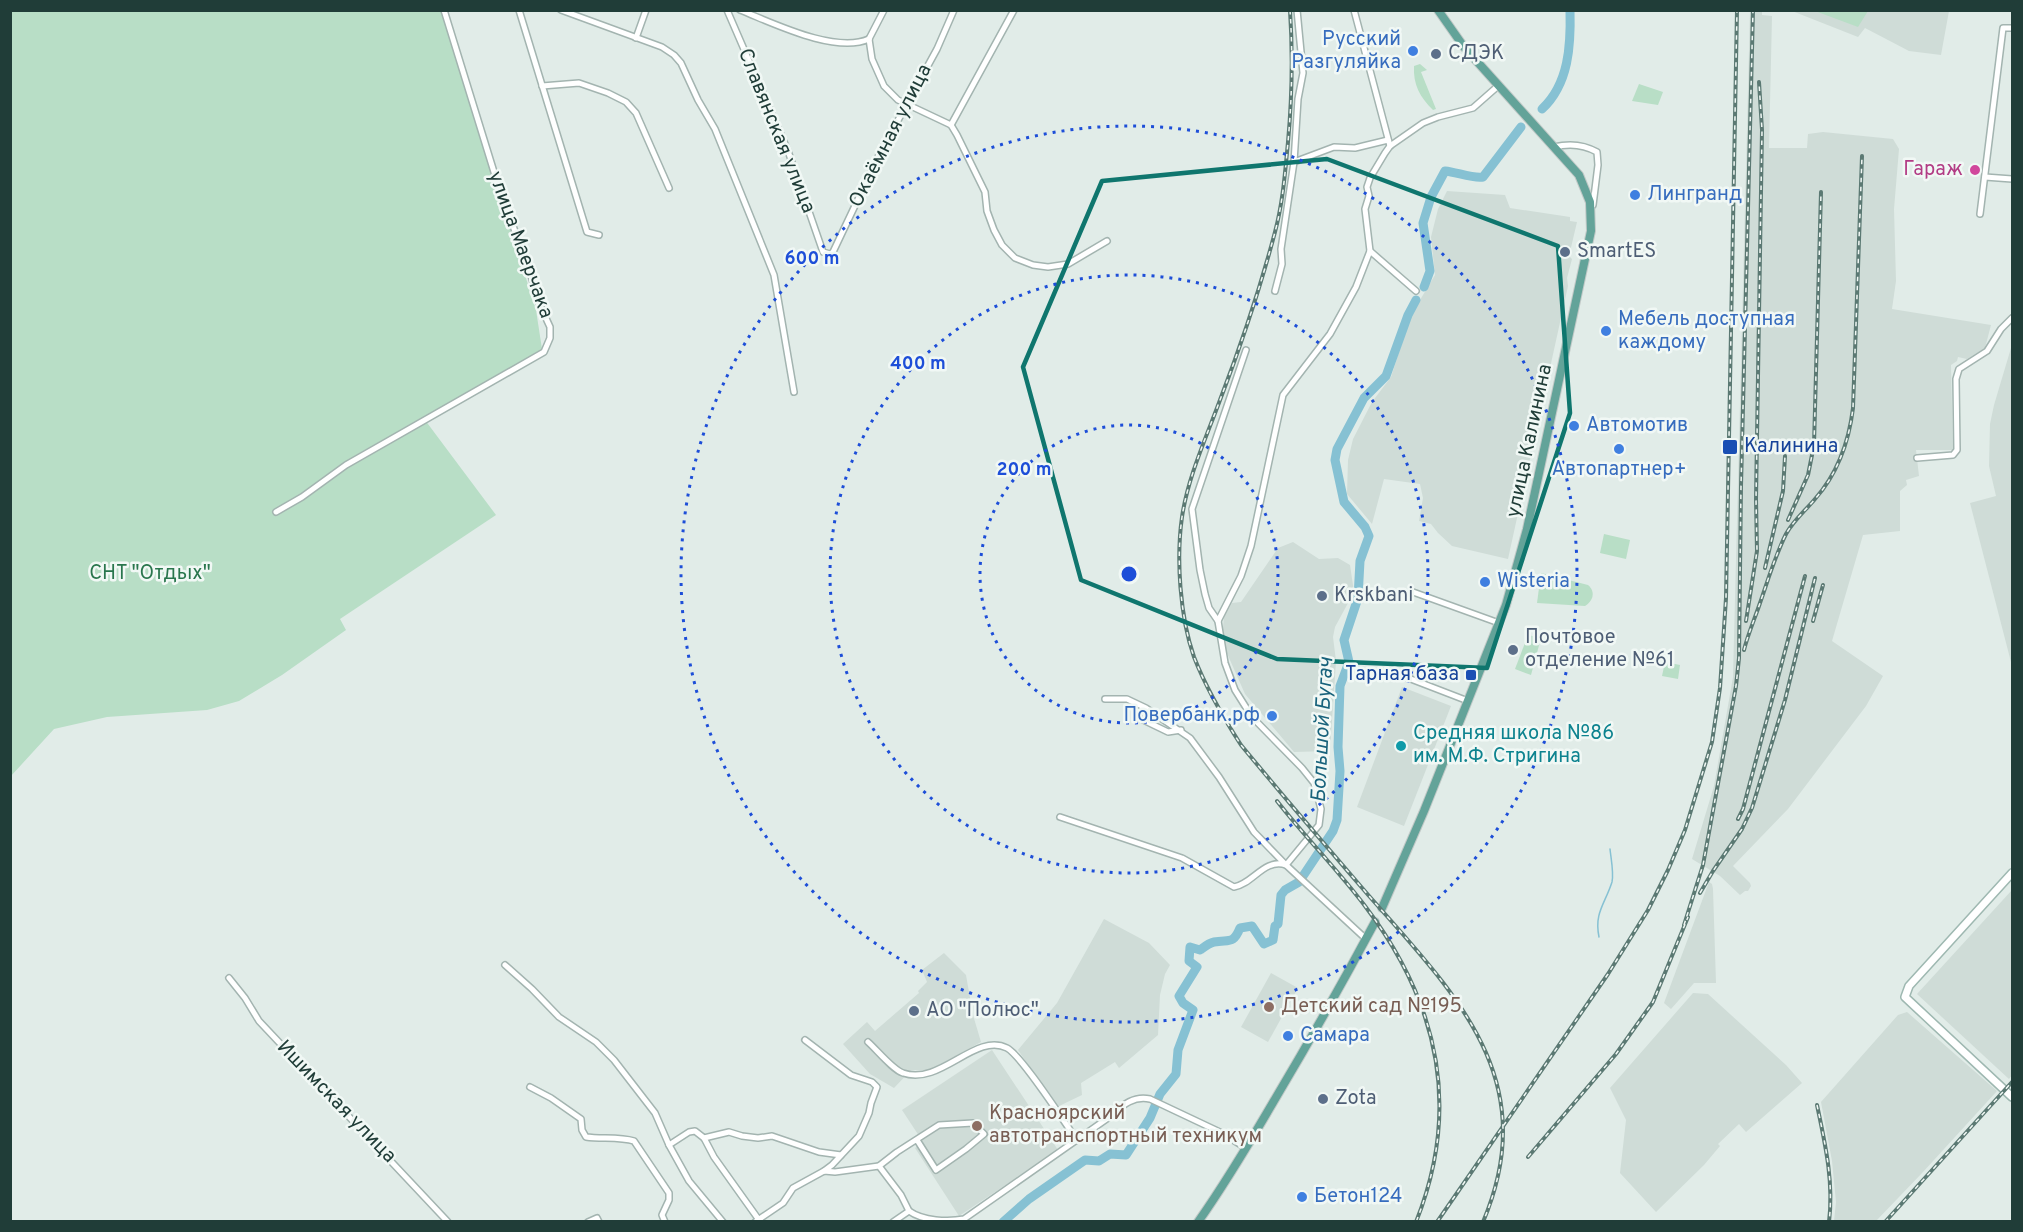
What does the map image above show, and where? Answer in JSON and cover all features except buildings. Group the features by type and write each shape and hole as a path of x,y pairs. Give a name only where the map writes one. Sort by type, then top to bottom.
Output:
{"main road":[{"name":"улица Калинина","path":"1198,1221 1246,1148 1321,1022 1381,910 1421,820 1499,623 1519,565 1592,231 1592,213 1587,190 1579,175 1497,86 1453,34 1438,10"}],"street":[{"name":"улица Маерчака","path":"276,512 355,460 544,352 550,338 550,327 538,301 531,275 498,185 444,10"},
{"path":"519,10 556,138 587,232 599,235"},
{"path":"561,10 662,46 681,63 698,100 715,129 774,275 794,392"},
{"path":"636,38 646,10"},
{"name":"Славянская улица","path":"727,10 788,151 823,252"},
{"path":"740,10 821,41 851,43 869,39"},
{"path":"884,10 869,39 872,59 885,86 898,100 951,125 985,192 987,211 1002,245 1016,258 1033,265 1048,267 1068,264 1107,241"},
{"name":"Окаёмная улица","path":"823,252 830,254 833,252 879,155 937,49 954,10"},
{"path":"951,125 1014,10"},
{"path":"1275,291 1282,264 1281,249 1294,162 1298,99 1303,73 1297,10"},
{"path":"1354,10 1390,146"},
{"path":"1980,214 2003,28 2013,28"},
{"path":"542,86 579,83 626,102 636,113 669,188"},
{"path":"1218,621 1241,576 1251,546 1283,396 1330,334 1356,287 1370,251 1365,209 1369,196 1368,182 1390,146 1423,123 1473,108 1497,86"},
{"path":"1294,162 1334,147 1355,148 1388,140"},
{"path":"1554,147 1568,144 1587,146 1597,152 1598,165 1592,213"},
{"path":"1985,177 2013,179"},
{"path":"1370,251 1416,291"},
{"path":"1917,459 1953,455 1957,450 1956,379 1959,369 1987,351 2001,329 2013,318"},
{"path":"1246,350 1192,509 1205,594 1209,608 1218,621 1225,663 1235,690 1252,717 1314,783 1321,809 1319,825 1286,865"},
{"path":"1413,592 1499,623"},
{"path":"1403,676 1468,701"},
{"path":"1105,699 1127,699 1146,708 1190,738 1254,832 1366,939"},
{"path":"1137,717 1168,732 1181,730"},
{"path":"1060,817 1182,858 1234,887 1241,886 1260,870 1278,862 1286,865"},
{"path":"2013,873 1909,986 1905,998 2013,1097"},
{"path":"505,965 559,1017 596,1042 614,1060 655,1113 689,1181 723,1221"},
{"name":"Ишимская улица","path":"228,978 245,998 259,1022 448,1221"},
{"path":"669,1145 689,1132 695,1131 704,1138 714,1157 757,1220 783,1203 793,1188 824,1172 859,1136 870,1113 877,1087 872,1082 851,1075 806,1040"},
{"path":"868,1042 901,1073 923,1075 976,1050 992,1046 1006,1048 1020,1061 1077,1140"},
{"path":"530,1087 551,1098 581,1119 582,1130 586,1137 610,1140 624,1138 634,1141 669,1193 669,1200 662,1215 665,1221"},
{"path":"879,1166 901,1195 909,1211 915,1215 947,1221 964,1219 1108,1118 1126,1102 1140,1097 1150,1099 1222,1133 1246,1148"},
{"path":"824,1172 879,1166 917,1140 939,1125 973,1123 984,1134 936,1170 917,1140"},
{"path":"704,1138 729,1132 758,1138 772,1136 819,1152 841,1155"},
{"path":"892,1221 909,1211"},
{"path":"588,1221 598,1220"}],"highlighted area":[{"path":"1327,159 1558,246 1570,413 1487,668 1277,659 1081,580 1023,367 1102,181"}],"shaded area":[{"path":"1750,11 1762,11 1762,15 1772,16 1769,148 1807,148 1808,134 1823,132 1893,139 1899,149 1894,209 1896,281 1892,309 1991,325 1985,348 1967,359 1958,357 1957,361 1951,365 1953,450 1916,450 1919,476 1906,480 1907,485 1900,491 1900,531 1863,535 1832,641 1883,676 1866,706 1788,809 1733,866 1751,886 1748,891 1740,895 1720,876 1692,859 1714,786 1733,677"},
{"path":"1792,11 1949,11 1941,55 1909,51 1865,28 1858,37"},
{"path":"1447,191 1505,195 1510,208 1570,217 1570,221 1577,222 1569,256 1572,259 1567,278 1568,286 1508,559 1452,546 1431,524 1419,521 1423,498 1420,484 1384,479 1372,524 1347,494 1348,460 1353,439 1372,402 1391,377 1411,315 1435,275 1431,237 1438,209"},
{"path":"2011,348 2012,666 1970,503 1996,496 1989,466 1990,424"},
{"path":"1293,542 1319,559 1338,558 1350,565 1354,592 1335,627 1333,637 1336,661 1330,751 1294,752 1245,694 1222,637 1224,617 1232,603 1241,602 1278,548"},
{"path":"1402,687 1451,706 1404,826 1357,807"},
{"path":"1709,882 1713,889 1716,983 1694,983 1671,1009 1664,1003"},
{"path":"2012,890 2012,1075 2009,1079 1917,994"},
{"path":"1104,919 1149,943 1170,965 1165,974 1160,995 1158,1035 1119,1068 1115,1062 1081,1083 1082,1095 1057,1107 1018,1050 1057,1003"},
{"name":"АО \"Полюс\"","path":"944,953 966,975 973,1015 981,1042 930,1070 911,1070 894,1088 870,1074 843,1044 867,1022 875,1031 919,993 918,991 927,982 922,970"},
{"name":"Детский сад №195","path":"1271,973 1298,988 1268,1042 1241,1027"},
{"path":"1693,993 1708,994 1786,1065 1802,1083 1746,1132 1739,1124 1718,1144 1720,1146 1704,1165 1656,1212 1620,1173 1626,1120 1610,1088"},
{"path":"1907,1012 1997,1091 1876,1221 1834,1221 1836,1202 1832,1161 1821,1102 1898,1015"},
{"name":"Красноярский автотранспортный техникум","path":"992,1050 1058,1150 959,1216 915,1148 923,1142 902,1110"}],"green space":[{"name":"СНТ \"Отдых\"","path":"11,11 442,11 536,310 542,349 425,420 496,515 340,619 346,630 282,675 239,701 207,710 107,717 54,729 11,776"},
{"path":"1815,11 1868,11 1858,27"},
{"path":"1420,64 1427,70 1421,72 1436,109 1433,110 1424,100 1416,85 1414,66"},
{"path":"1639,84 1663,92 1658,105 1632,101"},
{"path":"1604,534 1630,540 1626,559 1600,553"},
{"path":"1541,573 1588,585 1593,593 1592,599 1585,606 1537,603"},
{"path":"1528,635 1541,638 1531,675 1515,669"},
{"path":"1665,662 1680,665 1678,679 1662,676"}],"waterway":[{"name":"Большой Бугач","path":"1542,109 1551,99 1563,76 1569,50 1570,10"},
{"path":"1424,287 1430,271 1423,223 1431,197 1445,171 1483,177 1521,127"},
{"name":"Большой Бугач","path":"1003,1222 1029,1199 1085,1160 1099,1161 1110,1154 1126,1155 1150,1118 1160,1094 1176,1074 1178,1050 1193,1010 1183,1003 1179,996 1197,967 1189,961 1190,947 1200,950 1212,943 1233,939 1240,928 1252,926 1264,944 1273,940 1275,926 1278,924 1281,895 1299,882 1333,831 1337,820 1340,771 1338,747 1340,686 1349,662 1344,640 1358,598 1360,561 1369,536 1365,527 1344,502 1335,460 1337,449 1364,398 1386,376 1408,315 1416,300"},
{"path":"1599,937 1599,915 1613,878 1610,849"}],"railway":[{"path":"1290,10 1292,60 1290,109 1280,210 1250,317 1188,487 1179,551 1182,606 1189,641 1199,669 1215,702 1241,745 1433,970 1460,1006 1482,1043 1497,1083 1503,1125 1499,1171 1483,1222"},
{"path":"1437,1222 1608,974 1648,910 1685,830 1712,742 1720,688 1726,598 1737,10"},
{"path":"1684,925 1703,865 1736,686 1739,658 1753,10"},
{"path":"1746,621 1757,551 1762,130 1759,82"},
{"path":"1744,650 1786,534 1830,478 1849,432 1853,408 1862,156"},
{"path":"1788,520 1808,475 1814,445 1821,192"},
{"path":"1765,568 1783,491 1785,456"},
{"path":"1738,819 1743,809 1805,576"},
{"path":"1700,893 1742,829 1752,808 1785,700 1815,578"},
{"path":"1813,621 1823,585"},
{"path":"1277,801 1354,892 1390,942 1410,980 1425,1018 1435,1057 1439,1097 1438,1138 1430,1179 1416,1222"},
{"path":"1528,1157 1616,1054 1653,1002 1688,917"},
{"path":"1885,1222 2012,1082"},
{"path":"1817,1105 1830,1177 1829,1222"}],"place":[{"name":"Русский Разгуляйка","path":"1413,51"},
{"name":"СДЭК","path":"1436,54"},
{"name":"Гараж","path":"1975,170"},
{"name":"Лингранд","path":"1635,195"},
{"name":"SmartES","path":"1565,252"},
{"name":"Мебель доступная каждому","path":"1606,331"},
{"name":"Автомотив","path":"1574,426"},
{"name":"Калинина","path":"1730,447"},
{"name":"Автопартнер+","path":"1619,449"},
{"name":"Wisteria","path":"1485,582"},
{"name":"Krskbani","path":"1322,596"},
{"name":"Почтовое отделение №61","path":"1513,650"},
{"name":"Тарная база","path":"1471,675"},
{"name":"Повербанк.рф","path":"1272,716"},
{"name":"Средняя школа №86 им. М.Ф. Стригина","path":"1401,746"},
{"name":"Детский сад №195","path":"1269,1007"},
{"name":"АО \"Полюс\"","path":"914,1011"},
{"name":"Самара","path":"1288,1036"},
{"name":"Zota","path":"1323,1099"},
{"name":"Красноярский автотранспортный техникум","path":"977,1126"},
{"name":"Бетон124","path":"1302,1197"}]}
